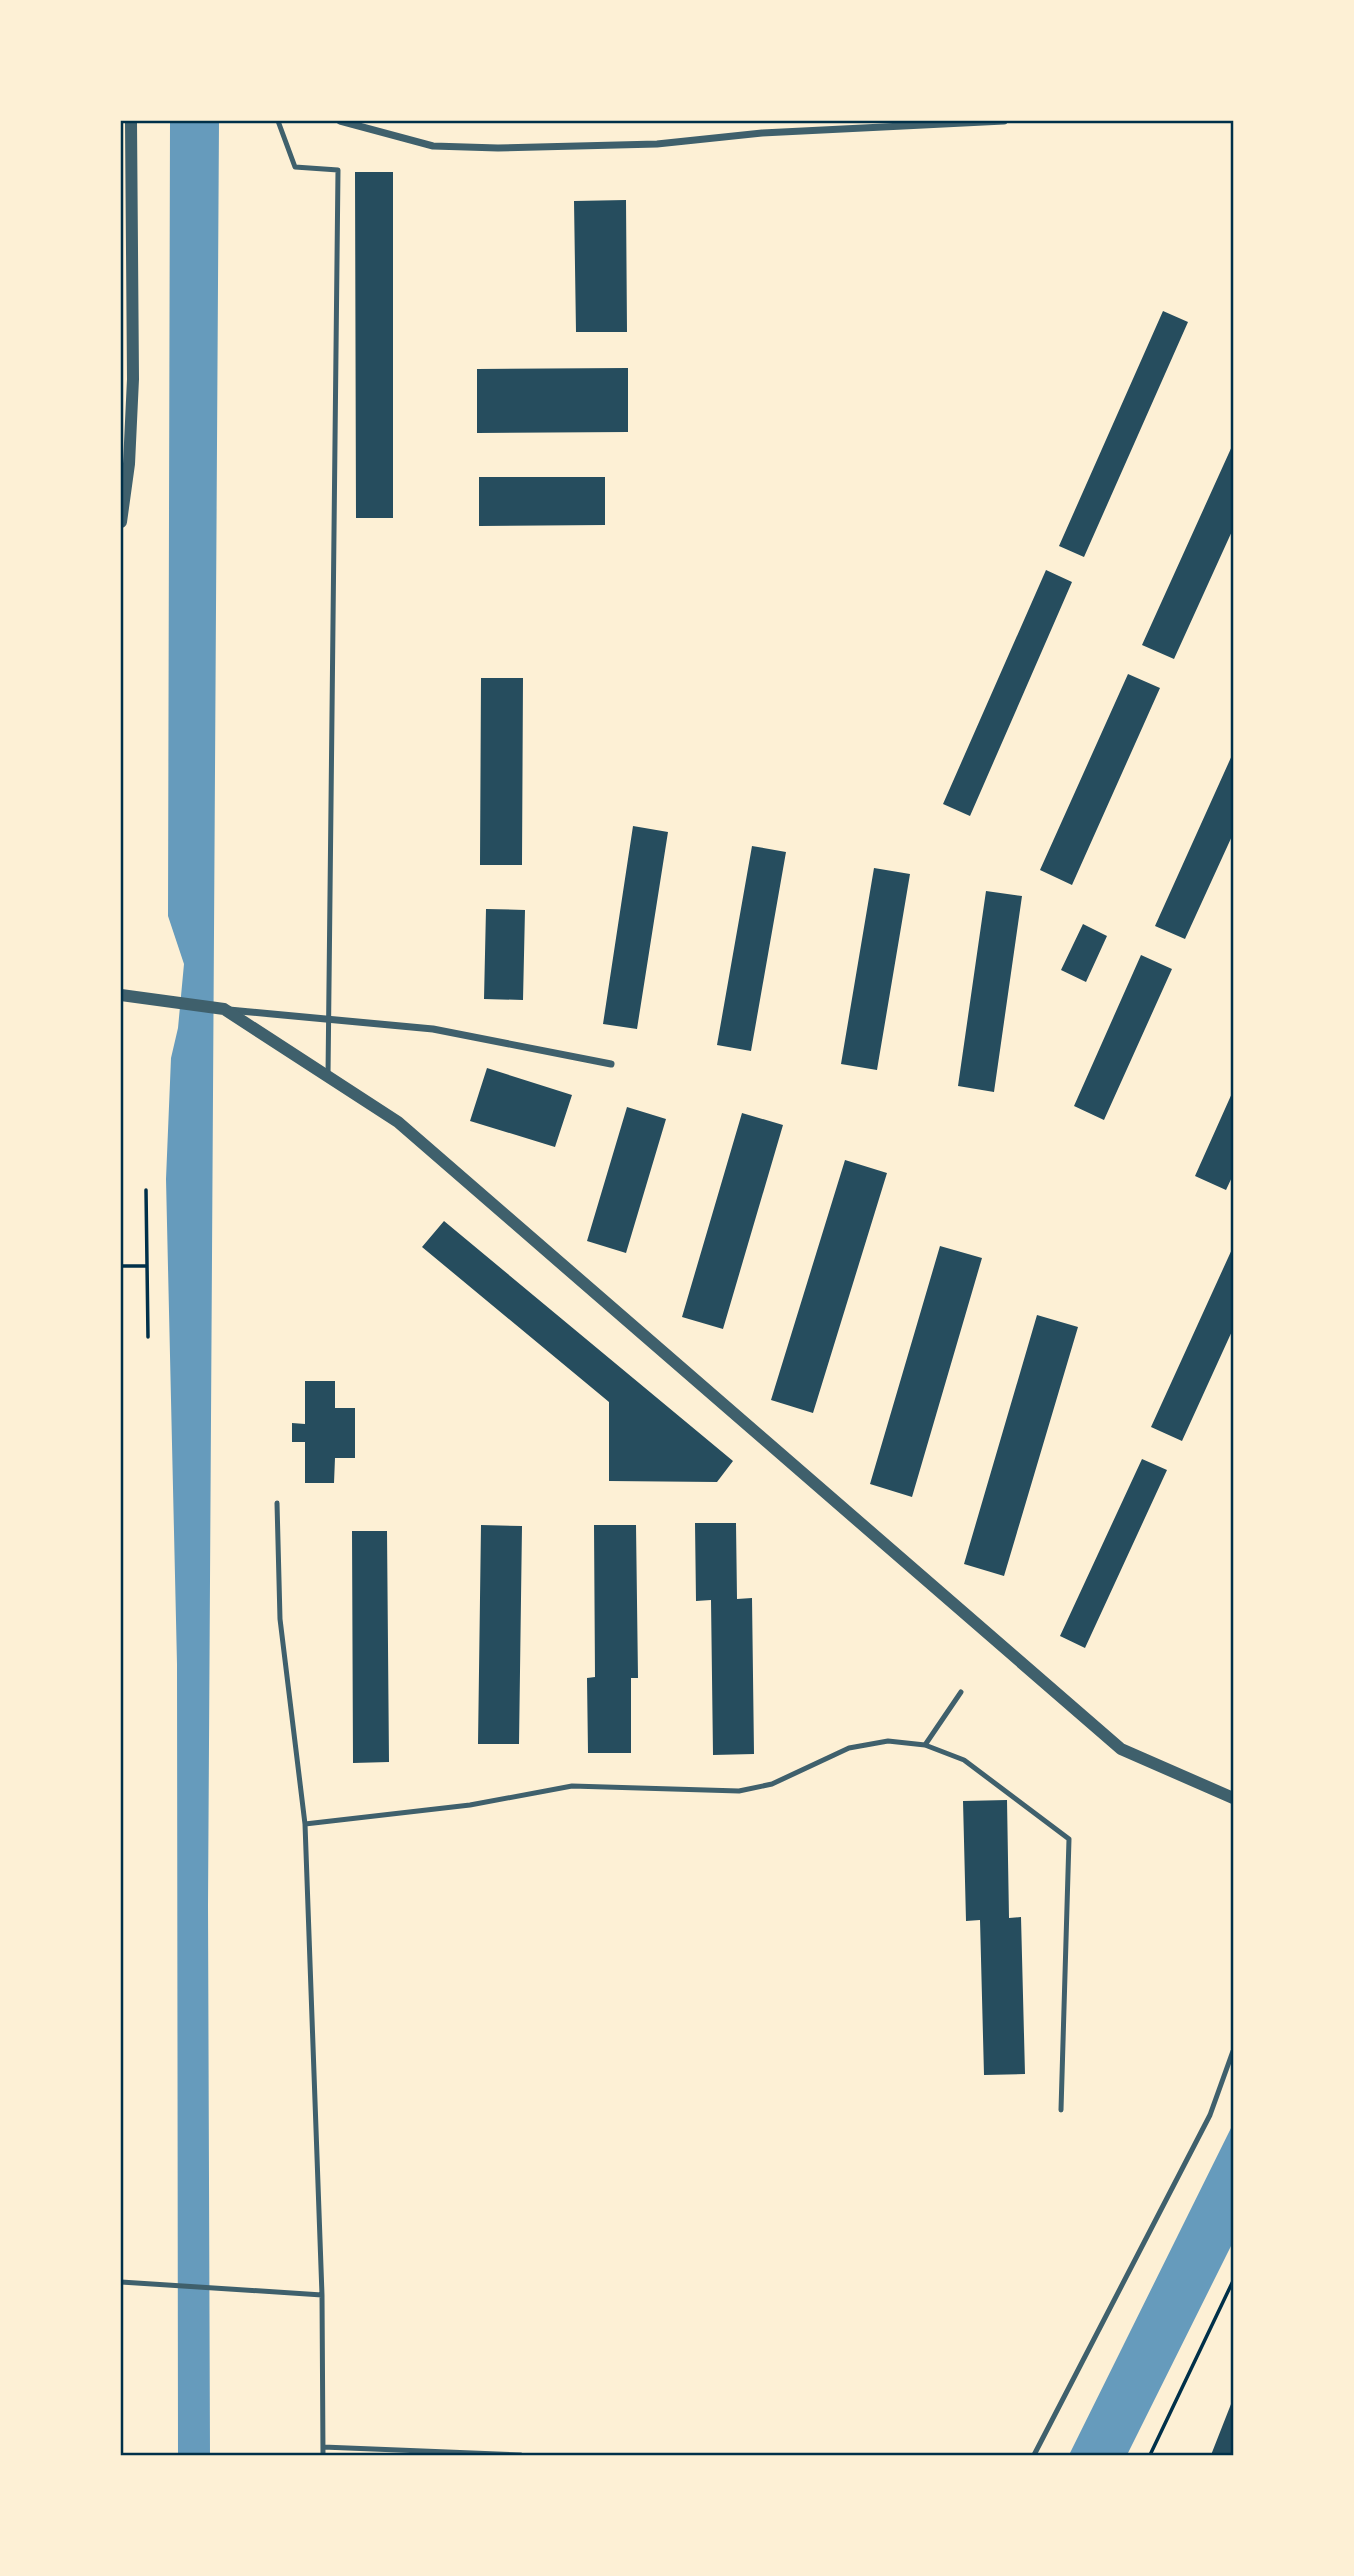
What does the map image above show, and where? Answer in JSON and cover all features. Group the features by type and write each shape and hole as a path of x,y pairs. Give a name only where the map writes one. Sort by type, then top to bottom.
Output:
{"street":[{"path":"121,522 130,464 131,121"},
{"path":"340,121 433,146 498,148 657,144 762,132 1004,121"},
{"path":"121,995 161,1002 433,1030 611,1064"},
{"path":"224,1009 398,1122 1121,1749 1233,1798"}],"lane":[{"path":"278,121 295,167 338,170 328,1077"},
{"path":"277,1503 279,1619 305,1824 322,2295 323,2455"},
{"path":"925,1745 961,1692"},
{"path":"305,1824 470,1805 572,1787 739,1791 772,1784 849,1748 888,1741 925,1745 964,1760 1069,1839 1061,2110"},
{"path":"1034,2455 1210,2115 1233,2051"},
{"path":"121,2282 322,2295"},
{"path":"323,2446 521,2455"}],"path":[{"path":"146,1190 148,1337"},
{"path":"121,1266 146,1266"},
{"path":"1150,2455 1233,2281"}],"water":[{"path":"170,121 219,121 208,1905 210,2455 178,2455 177,1664 166,1179 171,1058 178,1028 184,964 168,916"},
{"path":"1233,2124 1233,2242 1127,2455 1069,2455"}],"building":[{"path":"355,172 393,172 393,518 356,518"},
{"path":"626,200 627,332 576,332 574,201"},
{"path":"1163,311 1188,322 1084,557 1059,546"},
{"path":"628,368 628,432 477,433 477,369"},
{"path":"1233,444 1233,529 1174,659 1142,645"},
{"path":"479,477 605,477 605,525 479,526"},
{"path":"1046,570 1072,582 970,816 943,804"},
{"path":"1128,674 1160,688 1072,885 1040,870"},
{"path":"481,678 523,678 522,865 480,865"},
{"path":"1233,753 1233,834 1185,939 1155,926"},
{"path":"633,826 668,832 637,1029 603,1024"},
{"path":"752,846 786,852 751,1051 717,1045"},
{"path":"874,868 910,874 877,1070 841,1064"},
{"path":"986,891 1022,896 994,1092 958,1086"},
{"path":"486,909 525,910 523,1000 484,999"},
{"path":"1083,924 1107,936 1086,982 1061,970"},
{"path":"1141,955 1172,969 1104,1120 1074,1106"},
{"path":"487,1068 572,1095 555,1147 470,1121"},
{"path":"1233,1091 1233,1175 1226,1190 1195,1176"},
{"path":"627,1107 666,1119 626,1253 587,1241"},
{"path":"742,1113 783,1125 723,1329 682,1317"},
{"path":"845,1160 887,1173 813,1413 771,1400"},
{"path":"444,1221 733,1461 717,1482 609,1481 609,1402 422,1247"},
{"path":"940,1246 982,1258 912,1497 870,1484"},
{"path":"1233,1247 1233,1329 1182,1441 1151,1427"},
{"path":"1037,1315 1078,1327 1004,1576 964,1564"},
{"path":"305,1381 335,1381 335,1408 355,1408 355,1458 335,1458 334,1483 305,1483 305,1442 292,1442 292,1423 305,1424"},
{"path":"1142,1459 1167,1470 1085,1648 1060,1636"},
{"path":"695,1523 736,1523 737,1599 752,1598 754,1754 713,1755 711,1600 696,1601"},
{"path":"481,1525 522,1526 519,1744 478,1744"},
{"path":"594,1525 636,1525 638,1678 631,1678 631,1753 588,1753 587,1678 595,1677"},
{"path":"352,1531 387,1531 389,1762 353,1763"},
{"path":"1007,1800 1009,1918 1021,1917 1025,2074 984,2075 980,1920 966,1921 963,1801"},
{"path":"1233,2399 1233,2455 1211,2455"}]}
